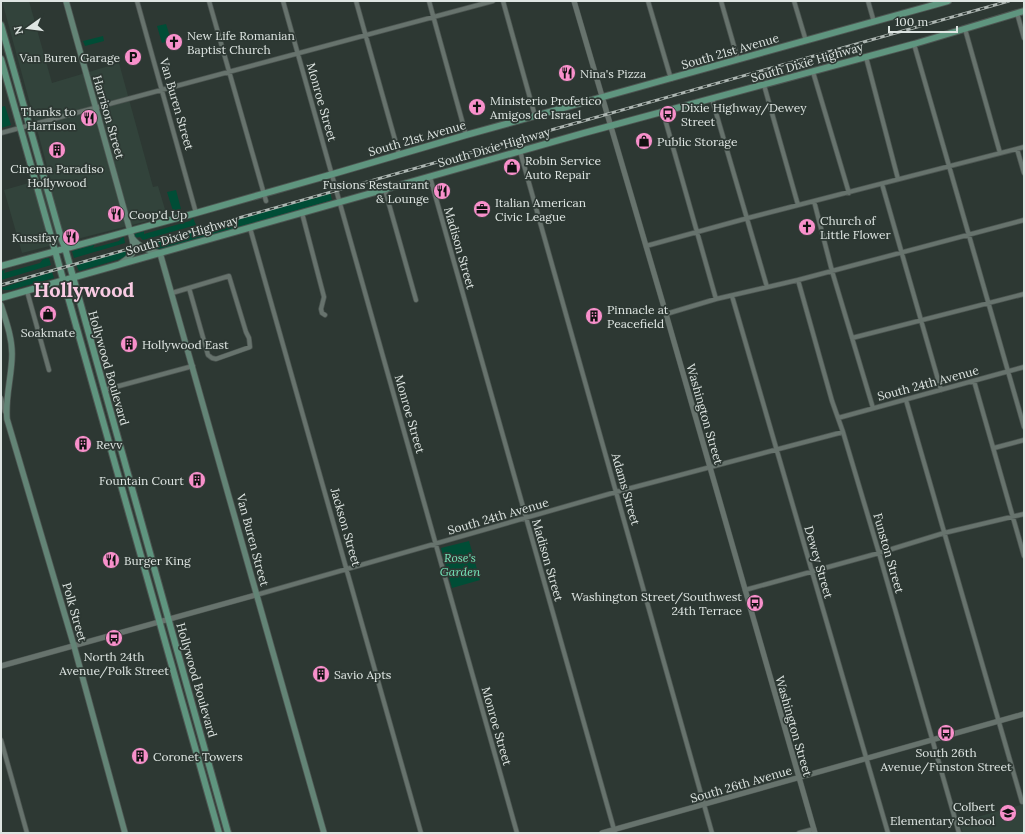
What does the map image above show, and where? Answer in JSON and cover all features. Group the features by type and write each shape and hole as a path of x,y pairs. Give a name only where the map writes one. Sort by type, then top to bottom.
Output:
{"main road":[{"name":"Harrison Street","path":"66,1 132,238 134,248 131,257 120,264"},
{"name":"South 21st Avenue","path":"1,266 332,175 466,135 948,1"},
{"name":"South Dixie Highway","path":"1,298 520,151 914,44 1024,11"},
{"name":"Hollywood Boulevard","path":"1,25 65,248 71,278 86,324 228,833"},
{"name":"Hollywood Boulevard","path":"1,59 219,833"},
{"path":"132,238 137,244 145,249 160,253"},
{"path":"55,250 64,256 71,278"},
{"name":"Van Buren Street","path":"160,253 324,833"},
{"path":"1,305 12,347 6,405 7,419"},
{"path":"78,329 86,324"},
{"name":"Polk Street","path":"7,419 74,646 125,833"},
{"path":"138,544 144,545 148,559 152,562"}],"street":[{"name":"Van Buren Street","path":"137,1 196,213"},
{"path":"209,1 266,201"},
{"name":"Monroe Street","path":"283,1 517,833"},
{"path":"356,1 399,154"},
{"path":"429,1 466,135"},
{"path":"1,133 493,1"},
{"path":"503,1 535,116"},
{"name":"Washington Street","path":"574,1 666,314 798,778 815,831"},
{"path":"648,1 671,79"},
{"path":"721,1 738,60"},
{"path":"794,1 806,41"},
{"path":"868,1 874,22"},
{"path":"1017,13 1024,38"},
{"path":"965,29 1000,153"},
{"path":"914,44 1024,427"},
{"path":"866,57 898,179"},
{"path":"812,72 849,193"},
{"path":"764,85 798,205"},
{"path":"712,99 767,287"},
{"path":"663,112 716,300"},
{"path":"646,246 748,218 1024,147"},
{"path":"1017,149 1024,173"},
{"name":"Adams Street","path":"520,151 712,833"},
{"name":"Madison Street","path":"430,177 614,831"},
{"path":"882,184 941,390"},
{"path":"385,190 416,300"},
{"path":"814,201 832,271 873,408"},
{"path":"302,213 324,297 321,309 322,313 325,315"},
{"path":"666,314 1024,220"},
{"name":"Jackson Street","path":"250,228 421,833"},
{"path":"172,292 229,276 249,338 250,347 216,358 212,358 208,355 189,288"},
{"name":"Funston Street","path":"798,280 832,401 843,432 879,553 959,833"},
{"path":"26,290 49,370"},
{"path":"852,338 1024,294"},
{"name":"Dewey Street","path":"732,296 888,833"},
{"path":"104,390 193,366"},
{"name":"South 24th Avenue","path":"838,418 1024,367"},
{"path":"974,381 1024,556"},
{"name":"Polk Street","path":"1,398 7,419"},
{"path":"906,400 1022,802"},
{"name":"South 24th Avenue","path":"1,666 616,492 843,432"},
{"path":"994,448 1024,440"},
{"path":"745,590 879,553 944,533 1024,514"},
{"name":"South 26th Avenue","path":"602,833 614,831 1024,714"},
{"path":"1,740 27,833"},
{"path":"799,833 815,831"}],"shaded area":[{"path":"2,1 29,1 52,83 119,63 153,187 158,186 167,216 22,253 4,190 50,177"},
{"name":"Colbert Elementary School","path":"1024,804 1024,833 963,833 959,822"}],"green space":[{"path":"166,24 171,40 162,43 157,26"},
{"path":"103,36 104,41 85,46 83,41"},
{"path":"5,106 11,125 1,128 1,107"},
{"path":"176,190 181,209 173,211 167,192"},
{"path":"330,192 332,200 157,251 143,245"},
{"path":"193,218 196,225 143,240 140,237 135,238 134,234 144,231 144,234 190,221"},
{"path":"124,237 125,243 74,258 72,251 95,244 93,248 119,241"},
{"path":"128,249 127,257 79,271 76,264"},
{"path":"49,258 51,265 1,280 1,271 5,270 4,273 40,263 43,259"},
{"path":"52,272 54,278 10,290 4,290 1,288"},
{"name":"Rose's Garden","path":"469,541 480,580 452,588 441,548"}],"railway":[{"path":"1,285 1009,1"}],"place":[{"name":"New Life Romanian Baptist Church","path":"174,42"},
{"name":"Van Buren Garage","path":"133,57"},
{"name":"Nina's Pizza","path":"567,73"},
{"name":"Ministerio Profetico Amigos de Israel","path":"477,107"},
{"name":"Dixie Highway/Dewey Street","path":"668,114"},
{"name":"Thanks to Harrison","path":"89,118"},
{"name":"Public Storage","path":"644,141"},
{"name":"Cinema Paradiso Hollywood","path":"57,150"},
{"name":"Robin Service Auto Repair","path":"512,167"},
{"name":"Fusions Restaurant & Lounge","path":"442,191"},
{"name":"Italian American Civic League","path":"482,209"},
{"name":"Coop'd Up","path":"116,214"},
{"name":"Church of Little Flower","path":"807,227"},
{"name":"Kussifay","path":"71,237"},
{"name":"Soakmate","path":"48,314"},
{"name":"Pinnacle at Peacefield","path":"594,316"},
{"name":"Hollywood East","path":"129,344"},
{"name":"Revv","path":"83,444"},
{"name":"Fountain Court","path":"197,480"},
{"name":"Burger King","path":"111,560"},
{"name":"Washington Street/Southwest 24th Terrace","path":"755,603"},
{"name":"North 24th Avenue/Polk Street","path":"114,638"},
{"name":"Savio Apts","path":"321,674"},
{"name":"South 26th Avenue/Funston Street","path":"946,733"},
{"name":"Coronet Towers","path":"140,756"},
{"name":"Colbert Elementary School","path":"1008,813"}],"district":[{"name":"Hollywood","path":"84,289"}]}
